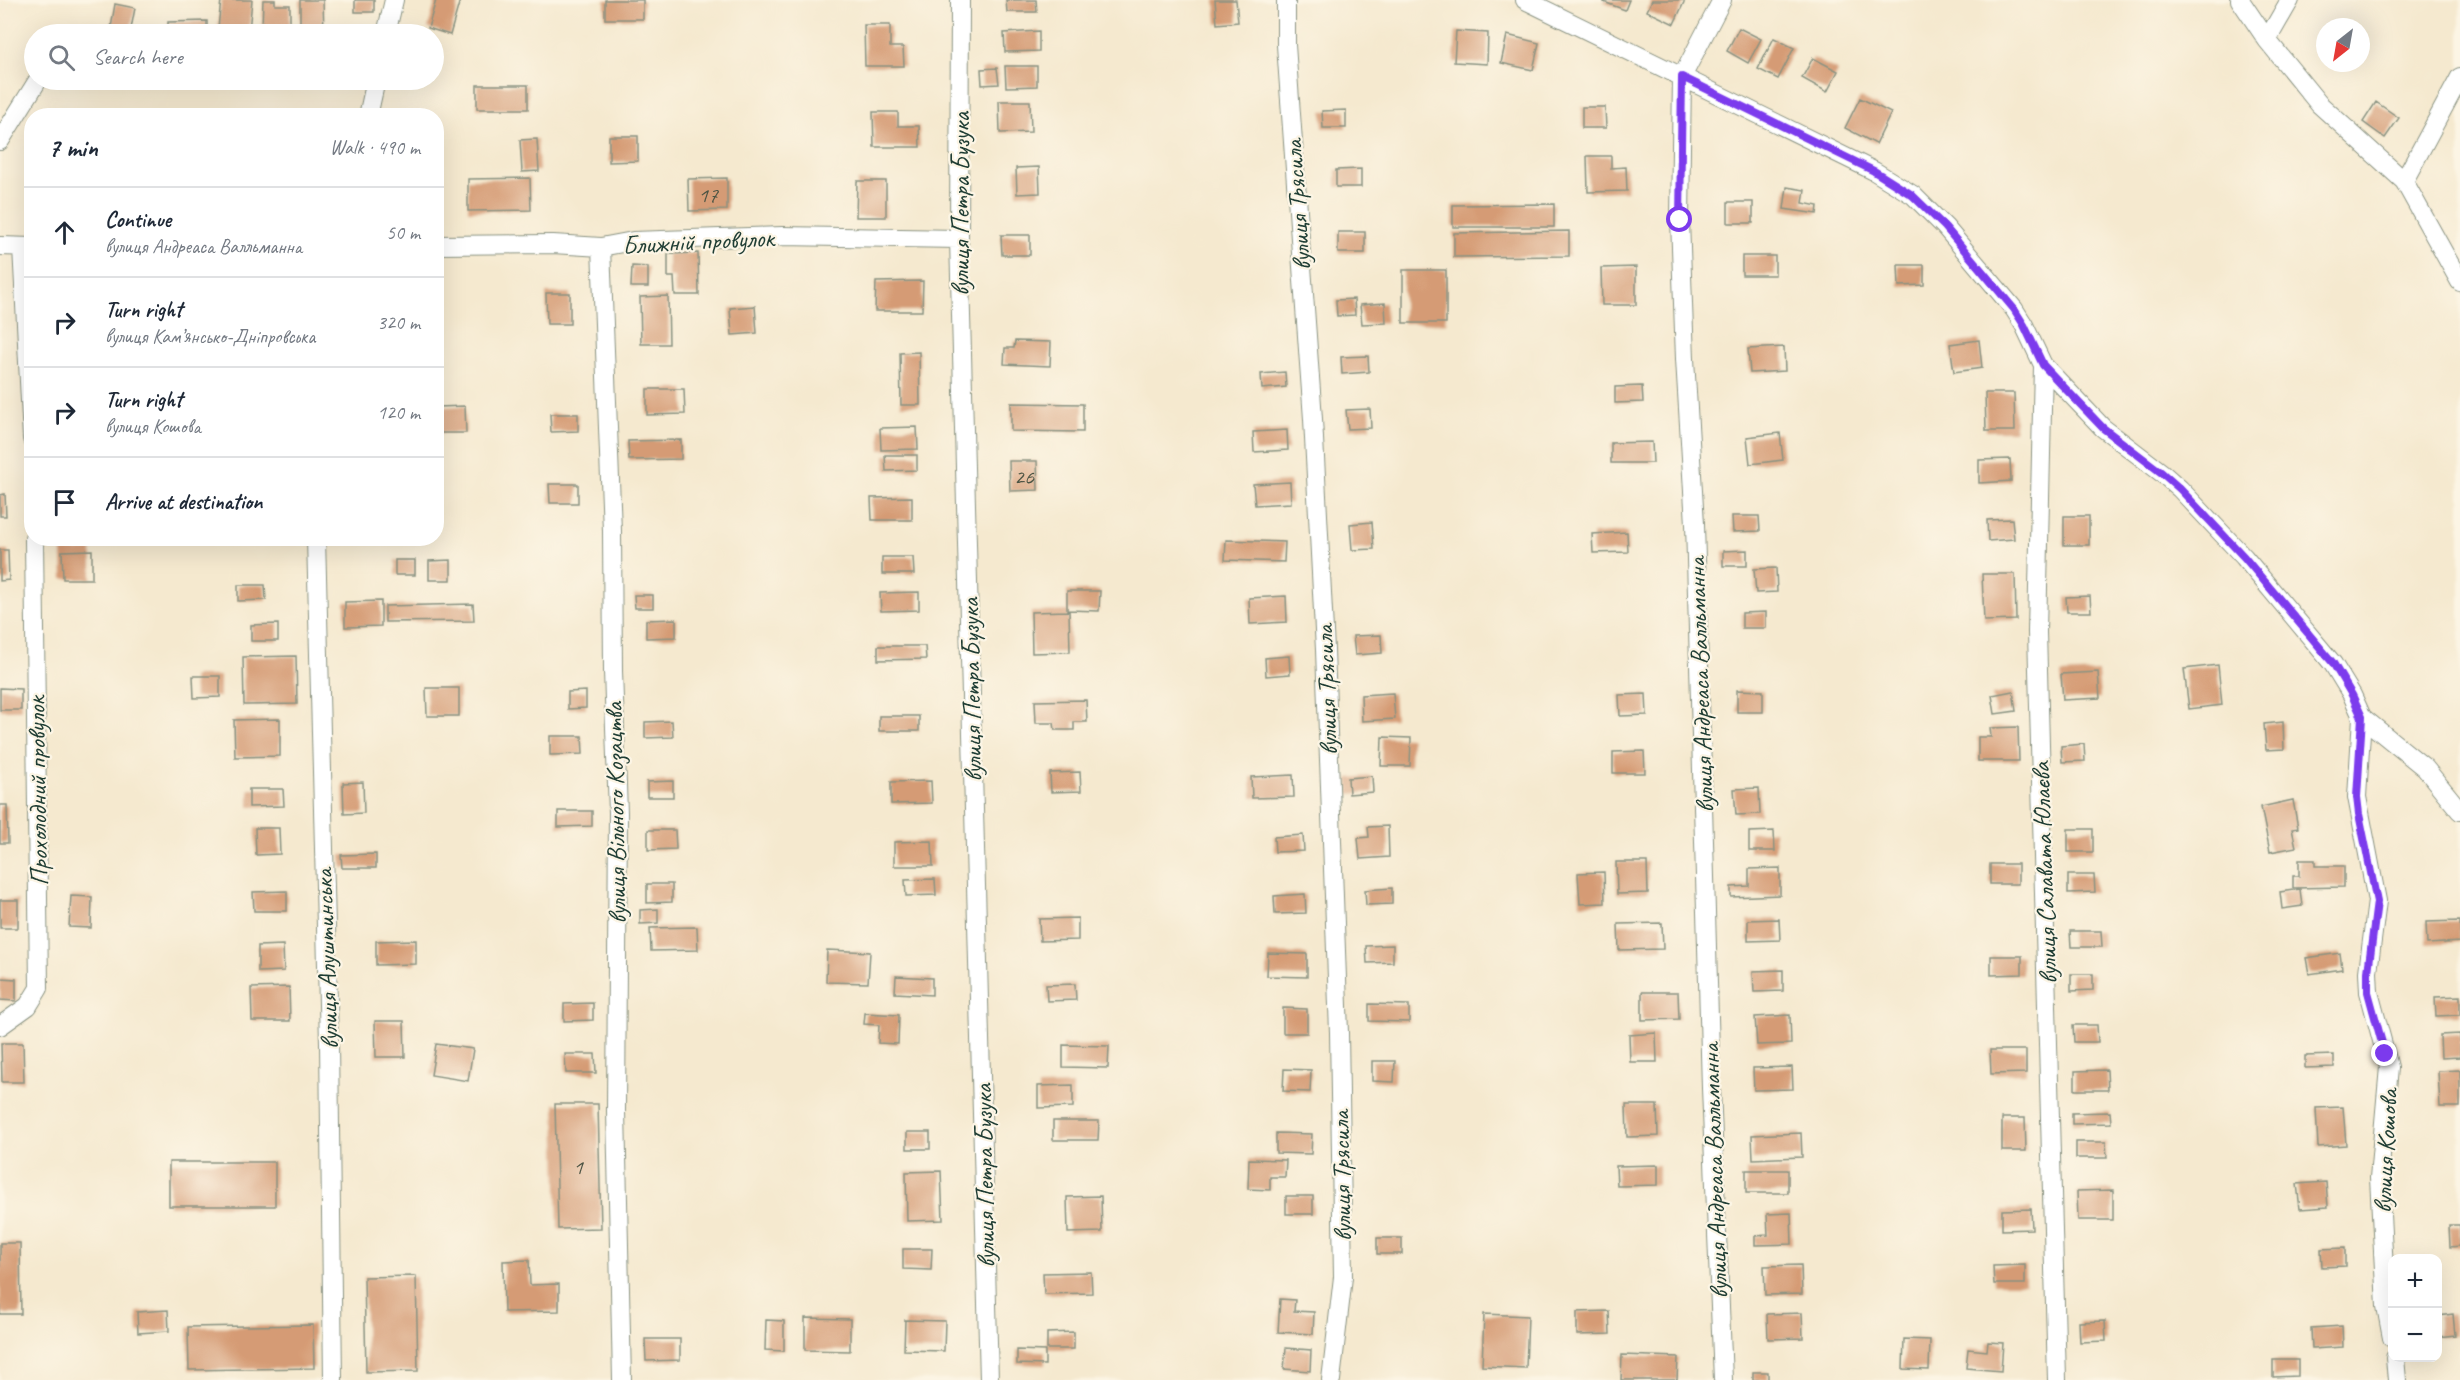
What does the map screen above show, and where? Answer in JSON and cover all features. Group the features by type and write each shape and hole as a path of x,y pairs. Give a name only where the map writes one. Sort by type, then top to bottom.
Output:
{"street":[{"path":"388,24 394,0"},
{"name":"вулиця Петра Бузука","path":"960,0 959,239 989,1380"},
{"name":"вулиця Трясила","path":"1286,0 1287,67 1312,419 1325,650 1339,1022 1343,1277 1331,1380"},
{"path":"1525,0 1874,171 1912,195 1945,227 2014,309 2043,365 2103,428 2180,489 2244,557 2333,663 2362,717 2425,768 2460,811"},
{"name":"вулиця Андреаса Валльманна","path":"1722,0 1682,77 1680,220 1685,359 1695,524 1711,1088 1723,1380"},
{"path":"2240,0 2267,40 2319,104 2404,181 2460,282"},
{"path":"2267,40 2290,0"},
{"path":"2404,181 2460,76"},
{"path":"0,141 32,90"},
{"path":"370,108 374,90"},
{"name":"Ближній провулок","path":"444,245 554,244 601,247 633,241 782,236 959,239"},
{"path":"0,246 24,247"},
{"name":"вулиця Вільного Козацтва","path":"601,247 612,531 613,670 618,813 616,1112 622,1380"},
{"name":"вулиця Салавата Юлаєва","path":"2043,365 2037,632 2057,1380"},
{"name":"Прохолодний провулок","path":"0,1026 28,1006 39,988 34,546"},
{"name":"вулиця Алуштинська","path":"316,546 329,1043 333,1380"},
{"name":"вулиця Кошова","path":"2362,717 2357,797 2377,902 2368,972 2368,992 2389,1067 2379,1178 2388,1317"},
{"path":"2395,1362 2397,1380"}],"building":[{"path":"221,0 252,0 250,24 218,24"},
{"path":"263,0 275,0 275,5 290,5 290,24 262,24"},
{"path":"300,0 323,0 324,24 300,24"},
{"path":"355,0 374,0 374,12 355,12"},
{"path":"436,0 460,0 450,35 444,33 444,24 429,24"},
{"path":"605,0 643,0 643,19 605,19"},
{"path":"1006,0 1036,0 1037,12 1007,12"},
{"path":"1215,0 1236,0 1238,22 1217,24"},
{"path":"1605,0 1629,0 1625,10 1604,2"},
{"path":"1652,0 1685,0 1674,24 1647,11"},
{"path":"115,4 135,8 132,24 112,24"},
{"path":"207,21 207,24 168,24 168,22"},
{"path":"864,25 890,25 890,47 903,47 904,66 865,66"},
{"path":"1739,28 1761,39 1748,63 1727,51"},
{"path":"1039,31 1039,51 1005,52 1004,33"},
{"path":"1456,31 1488,33 1487,64 1454,62"},
{"path":"1507,35 1539,43 1533,70 1501,63"},
{"path":"1774,38 1794,48 1778,79 1758,69"},
{"path":"1813,58 1838,71 1827,92 1802,78"},
{"path":"1005,66 1037,66 1037,86 1006,87"},
{"path":"997,68 999,84 982,85 981,69"},
{"path":"477,85 528,85 528,109 477,109"},
{"path":"1860,98 1891,113 1876,144 1845,128"},
{"path":"999,101 1030,101 1031,132 1000,133"},
{"path":"2376,102 2399,118 2385,138 2363,122"},
{"path":"1582,107 1605,107 1606,128 1582,128"},
{"path":"1346,110 1346,128 1323,128 1322,111"},
{"path":"873,112 898,112 898,126 919,126 920,147 874,147"},
{"path":"609,136 638,136 638,161 609,162"},
{"path":"537,139 539,171 522,172 520,140"},
{"path":"1587,156 1611,156 1611,168 1626,167 1627,191 1588,192"},
{"path":"1039,167 1040,193 1017,194 1016,168"},
{"path":"1361,169 1361,187 1336,187 1336,170"},
{"path":"530,178 531,210 468,211 468,179"},
{"path":"727,178 727,210 689,211 688,179"},
{"path":"857,181 886,181 886,217 856,217"},
{"path":"1787,187 1805,190 1803,203 1818,206 1817,214 1784,209"},
{"path":"1728,202 1753,202 1753,223 1728,223"},
{"path":"1554,204 1554,227 1453,227 1453,205"},
{"path":"1569,231 1569,256 1454,257 1454,233"},
{"path":"1338,232 1365,232 1365,253 1338,253"},
{"path":"1001,235 1030,235 1030,255 1002,255"},
{"path":"698,253 699,295 675,295 674,277 668,277 668,254"},
{"path":"1742,256 1775,256 1775,275 1742,275"},
{"path":"1898,265 1924,265 1924,285 1899,286"},
{"path":"632,266 648,267 648,287 631,287"},
{"path":"1636,267 1636,305 1602,305 1601,268"},
{"path":"1403,270 1446,270 1446,323 1403,323"},
{"path":"923,281 922,311 875,311 876,282"},
{"path":"546,293 570,293 570,324 547,324"},
{"path":"668,296 669,344 641,344 640,297"},
{"path":"1354,299 1355,315 1337,316 1336,300"},
{"path":"1385,303 1386,323 1362,324 1360,305"},
{"path":"755,306 757,333 732,335 730,308"},
{"path":"1979,340 1982,368 1954,372 1950,344"},
{"path":"1015,341 1051,342 1050,366 1004,364 1005,348 1014,348"},
{"path":"1784,347 1785,371 1750,373 1748,349"},
{"path":"919,352 920,405 901,405 900,353"},
{"path":"1368,356 1369,372 1342,374 1341,357"},
{"path":"1285,372 1286,387 1262,389 1261,374"},
{"path":"1642,386 1643,402 1615,403 1615,387"},
{"path":"647,389 684,389 685,414 647,415"},
{"path":"1985,393 2014,393 2015,431 1986,431"},
{"path":"1011,403 1083,404 1083,432 1011,431"},
{"path":"465,406 466,433 444,433 444,407"},
{"path":"1370,409 1371,428 1348,429 1346,410"},
{"path":"550,414 578,414 578,431 551,432"},
{"path":"917,427 918,449 881,450 880,428"},
{"path":"1287,430 1288,450 1254,452 1253,432"},
{"path":"1780,433 1783,460 1750,464 1747,437"},
{"path":"681,440 681,459 629,460 628,441"},
{"path":"1652,442 1653,463 1611,463 1611,443"},
{"path":"885,455 917,455 917,470 886,471"},
{"path":"2010,459 2011,481 1979,483 1979,460"},
{"path":"1009,461 1037,461 1038,490 1010,491"},
{"path":"1290,482 1291,503 1255,505 1253,484"},
{"path":"549,484 578,484 578,503 550,503"},
{"path":"5,494 6,516 0,516 0,495"},
{"path":"912,497 912,520 872,520 871,498"},
{"path":"1732,516 1759,516 1760,531 1733,532"},
{"path":"2064,516 2089,516 2089,545 2064,545"},
{"path":"2012,519 2014,539 1988,541 1987,520"},
{"path":"1372,522 1374,549 1352,550 1350,524"},
{"path":"1627,532 1628,552 1593,553 1592,534"},
{"path":"1226,540 1285,542 1284,562 1225,560"},
{"path":"0,550 8,550 9,580 0,581"},
{"path":"92,550 92,579 63,579 62,551"},
{"path":"1747,550 1747,566 1723,566 1723,551"},
{"path":"882,557 913,557 914,574 882,574"},
{"path":"395,560 415,560 415,575 395,575"},
{"path":"451,560 451,580 429,580 429,561"},
{"path":"1776,568 1777,592 1756,593 1754,569"},
{"path":"1982,574 2015,574 2016,620 1984,621"},
{"path":"238,585 265,585 266,600 238,601"},
{"path":"1067,591 1100,591 1099,611 1067,610"},
{"path":"919,592 919,610 881,611 880,593"},
{"path":"634,595 653,595 653,608 635,608"},
{"path":"1286,596 1287,622 1250,624 1249,598"},
{"path":"2090,596 2091,612 2067,612 2066,597"},
{"path":"381,601 381,626 345,627 345,602"},
{"path":"473,604 474,621 385,622 385,606"},
{"path":"1069,611 1070,652 1032,653 1031,612"},
{"path":"1766,612 1766,628 1742,628 1742,613"},
{"path":"676,619 676,637 646,638 646,620"},
{"path":"278,624 278,641 251,641 251,625"},
{"path":"1381,635 1382,653 1355,655 1353,636"},
{"path":"878,646 925,646 926,659 878,660"},
{"path":"296,656 297,704 244,705 243,657"},
{"path":"1289,656 1290,674 1266,676 1265,658"},
{"path":"2218,665 2222,705 2189,709 2184,669"},
{"path":"2098,672 2100,698 2063,700 2061,674"},
{"path":"193,676 220,676 220,697 194,698"},
{"path":"0,688 21,689 21,710 0,710"},
{"path":"426,688 459,688 459,716 427,716"},
{"path":"1737,690 1763,691 1763,712 1737,712"},
{"path":"586,691 586,708 568,709 568,692"},
{"path":"2013,691 2016,711 1995,714 1992,695"},
{"path":"1393,693 1395,719 1362,721 1361,695"},
{"path":"1646,694 1647,715 1620,716 1619,695"},
{"path":"1086,700 1087,722 1074,722 1074,730 1055,730 1054,723 1036,723 1035,701"},
{"path":"879,716 919,716 919,731 879,731"},
{"path":"280,719 280,756 235,757 234,720"},
{"path":"672,721 673,737 645,738 645,722"},
{"path":"2283,722 2284,749 2266,750 2264,724"},
{"path":"2018,727 2019,761 1978,761 1978,737 1991,737 1990,728"},
{"path":"550,736 582,736 583,754 550,755"},
{"path":"1382,737 1411,738 1410,766 1381,766"},
{"path":"2084,744 2085,761 2062,762 2061,746"},
{"path":"1644,751 1645,773 1613,773 1613,752"},
{"path":"1080,772 1081,791 1051,792 1050,773"},
{"path":"1293,775 1294,797 1252,798 1251,777"},
{"path":"1372,776 1373,792 1349,794 1348,778"},
{"path":"673,781 673,797 647,797 647,782"},
{"path":"931,781 932,803 891,804 891,782"},
{"path":"363,782 364,813 344,814 343,783"},
{"path":"1759,788 1760,814 1736,815 1734,789"},
{"path":"249,789 283,789 284,806 249,807"},
{"path":"2293,800 2298,828 2292,829 2296,847 2270,852 2261,807"},
{"path":"0,805 7,805 8,843 0,843"},
{"path":"558,811 592,811 592,826 558,827"},
{"path":"1388,826 1389,857 1360,859 1358,838 1369,837 1368,827"},
{"path":"255,828 279,828 280,854 256,855"},
{"path":"2068,829 2093,829 2093,852 2068,852"},
{"path":"648,830 675,830 676,849 648,850"},
{"path":"1774,831 1775,851 1749,851 1749,832"},
{"path":"1303,835 1304,851 1275,852 1274,837"},
{"path":"932,841 933,866 894,866 894,842"},
{"path":"376,854 376,868 342,868 341,855"},
{"path":"2299,860 2315,860 2315,866 2344,866 2344,887 2293,888 2293,876 2299,876"},
{"path":"1616,862 1647,862 1648,893 1617,894"},
{"path":"1990,864 2018,864 2018,884 1990,884"},
{"path":"1780,868 1780,895 1731,897 1731,887 1749,886 1749,869"},
{"path":"1604,872 1605,903 1580,904 1578,873"},
{"path":"2068,875 2094,875 2095,892 2068,893"},
{"path":"935,879 936,895 906,896 905,880"},
{"path":"647,884 672,884 672,902 647,903"},
{"path":"1392,888 1392,904 1366,905 1365,890"},
{"path":"2300,889 2302,906 2282,909 2280,892"},
{"path":"287,891 287,911 254,911 253,892"},
{"path":"1305,894 1306,913 1275,914 1274,896"},
{"path":"71,896 92,897 91,928 69,927"},
{"path":"0,900 18,900 18,928 0,928"},
{"path":"658,909 658,923 640,924 640,910"},
{"path":"1078,918 1078,940 1040,941 1039,919"},
{"path":"1779,919 1780,940 1748,941 1748,920"},
{"path":"2460,921 2460,942 2427,944 2426,922"},
{"path":"1662,923 1663,949 1619,950 1618,924"},
{"path":"697,927 698,950 651,951 650,928"},
{"path":"2070,931 2101,931 2102,947 2071,947"},
{"path":"416,940 416,964 376,965 376,941"},
{"path":"283,945 284,971 258,972 258,946"},
{"path":"1393,945 1393,962 1367,963 1366,946"},
{"path":"827,950 870,952 868,983 826,982"},
{"path":"1268,953 1307,954 1307,977 1267,976"},
{"path":"2340,953 2342,969 2309,974 2306,958"},
{"path":"1991,956 2022,956 2022,974 1991,975"},
{"path":"1783,970 1783,991 1754,992 1753,971"},
{"path":"2071,974 2093,974 2093,990 2071,991"},
{"path":"896,976 932,978 932,995 895,993"},
{"path":"0,978 16,979 16,1001 0,1000"},
{"path":"1075,984 1076,1000 1047,1001 1046,985"},
{"path":"289,987 290,1021 252,1021 251,988"},
{"path":"1642,992 1678,992 1679,1019 1642,1020"},
{"path":"2460,996 2460,1015 2436,1016 2435,997"},
{"path":"593,1003 593,1020 564,1021 564,1004"},
{"path":"1369,1004 1409,1005 1409,1022 1369,1021"},
{"path":"1283,1008 1307,1009 1307,1033 1283,1033"},
{"path":"865,1013 899,1015 898,1044 878,1043 879,1025 864,1024"},
{"path":"1790,1015 1791,1044 1757,1045 1755,1017"},
{"path":"375,1021 404,1021 405,1057 376,1057"},
{"path":"2073,1025 2097,1025 2098,1042 2074,1042"},
{"path":"1656,1033 1657,1062 1630,1062 1629,1035"},
{"path":"2460,1034 2460,1057 2441,1058 2440,1035"},
{"path":"1,1043 23,1043 24,1082 2,1082"},
{"path":"436,1044 473,1049 468,1081 431,1075"},
{"path":"1063,1045 1109,1046 1108,1068 1063,1067"},
{"path":"1990,1050 2026,1050 2026,1073 1991,1074"},
{"path":"565,1054 595,1054 596,1073 566,1073"},
{"path":"2334,1055 2334,1067 2305,1068 2305,1056"},
{"path":"1372,1061 1395,1061 1394,1082 1372,1081"},
{"path":"1792,1067 1793,1089 1754,1090 1753,1068"},
{"path":"1284,1069 1311,1070 1310,1092 1283,1091"},
{"path":"2107,1070 2108,1090 2075,1090 2075,1071"},
{"path":"2460,1070 2460,1107 2440,1107 2438,1071"},
{"path":"1073,1085 1073,1107 1038,1108 1038,1086"},
{"path":"555,1104 598,1104 601,1228 558,1229"},
{"path":"1626,1105 1657,1105 1658,1136 1627,1137"},
{"path":"2343,1107 2346,1145 2318,1147 2316,1108"},
{"path":"2110,1112 2111,1123 2072,1124 2072,1113"},
{"path":"2002,1118 2025,1118 2026,1151 2002,1151"},
{"path":"1053,1121 1099,1121 1098,1140 1053,1140"},
{"path":"907,1132 930,1132 930,1149 907,1149"},
{"path":"1276,1133 1312,1134 1311,1154 1276,1153"},
{"path":"1801,1133 1802,1157 1753,1159 1752,1135"},
{"path":"2076,1142 2106,1142 2107,1158 2076,1158"},
{"path":"1249,1159 1286,1160 1285,1177 1270,1177 1270,1190 1248,1189"},
{"path":"169,1162 275,1162 275,1206 169,1206"},
{"path":"1658,1165 1658,1185 1617,1186 1616,1166"},
{"path":"1746,1170 1788,1170 1788,1193 1746,1193"},
{"path":"941,1171 943,1220 907,1221 906,1172"},
{"path":"2326,1182 2328,1207 2300,1209 2297,1184"},
{"path":"2113,1190 2113,1220 2078,1220 2077,1191"},
{"path":"1101,1196 1102,1232 1068,1233 1067,1197"},
{"path":"1286,1196 1313,1196 1313,1214 1286,1214"},
{"path":"2031,1209 2032,1229 2002,1230 2002,1210"},
{"path":"1791,1213 1792,1244 1755,1245 1755,1236 1768,1235 1767,1214"},
{"path":"2449,1225 2460,1225 2460,1246 2450,1247"},
{"path":"1377,1238 1402,1238 1402,1254 1377,1254"},
{"path":"0,1243 20,1243 21,1314 0,1314"},
{"path":"2345,1248 2345,1266 2322,1267 2321,1249"},
{"path":"903,1249 932,1249 931,1270 903,1269"},
{"path":"529,1260 530,1285 559,1284 559,1311 504,1312 503,1261"},
{"path":"1801,1265 1802,1294 1765,1295 1764,1266"},
{"path":"2025,1265 2025,1284 1994,1284 1993,1266"},
{"path":"1091,1272 1092,1293 1044,1294 1043,1273"},
{"path":"416,1276 418,1371 366,1372 364,1277"},
{"path":"1280,1299 1295,1300 1294,1311 1314,1312 1313,1334 1278,1332"},
{"path":"168,1310 169,1331 138,1333 137,1312"},
{"path":"1609,1311 1610,1334 1577,1335 1577,1312"},
{"path":"1802,1313 1803,1338 1768,1339 1767,1314"},
{"path":"1484,1314 1528,1316 1526,1368 1482,1366"},
{"path":"2453,1314 2455,1335 2442,1337 2442,1315"},
{"path":"805,1318 850,1319 850,1351 805,1350"},
{"path":"766,1320 784,1321 784,1351 765,1350"},
{"path":"905,1320 945,1321 944,1351 904,1350"},
{"path":"2105,1321 2106,1341 2080,1342 2079,1322"},
{"path":"313,1325 314,1368 189,1370 188,1327"},
{"path":"2342,1326 2343,1347 2312,1349 2311,1328"},
{"path":"1074,1332 1074,1349 1047,1349 1047,1333"},
{"path":"645,1339 680,1339 680,1360 646,1361"},
{"path":"1904,1339 1930,1340 1929,1370 1903,1369"},
{"path":"1988,1342 2003,1343 2001,1371 1966,1368 1968,1349 1987,1351"},
{"path":"1286,1348 1311,1350 1310,1371 1284,1369"},
{"path":"1017,1350 1045,1351 1045,1365 1017,1364"},
{"path":"1622,1355 1678,1357 1677,1380 1621,1380"},
{"path":"2273,1360 2298,1360 2298,1376 2273,1377"},
{"path":"1753,1372 1768,1372 1768,1380 1753,1380"}],"route":[{"path":"1680,220 1682,77 1874,171 1912,195 1945,227 2014,309 2043,365 2103,428 2180,489 2244,557 2294,616 2333,663 2362,717 2357,797 2377,902 2368,972 2368,992 2385,1054"}]}
